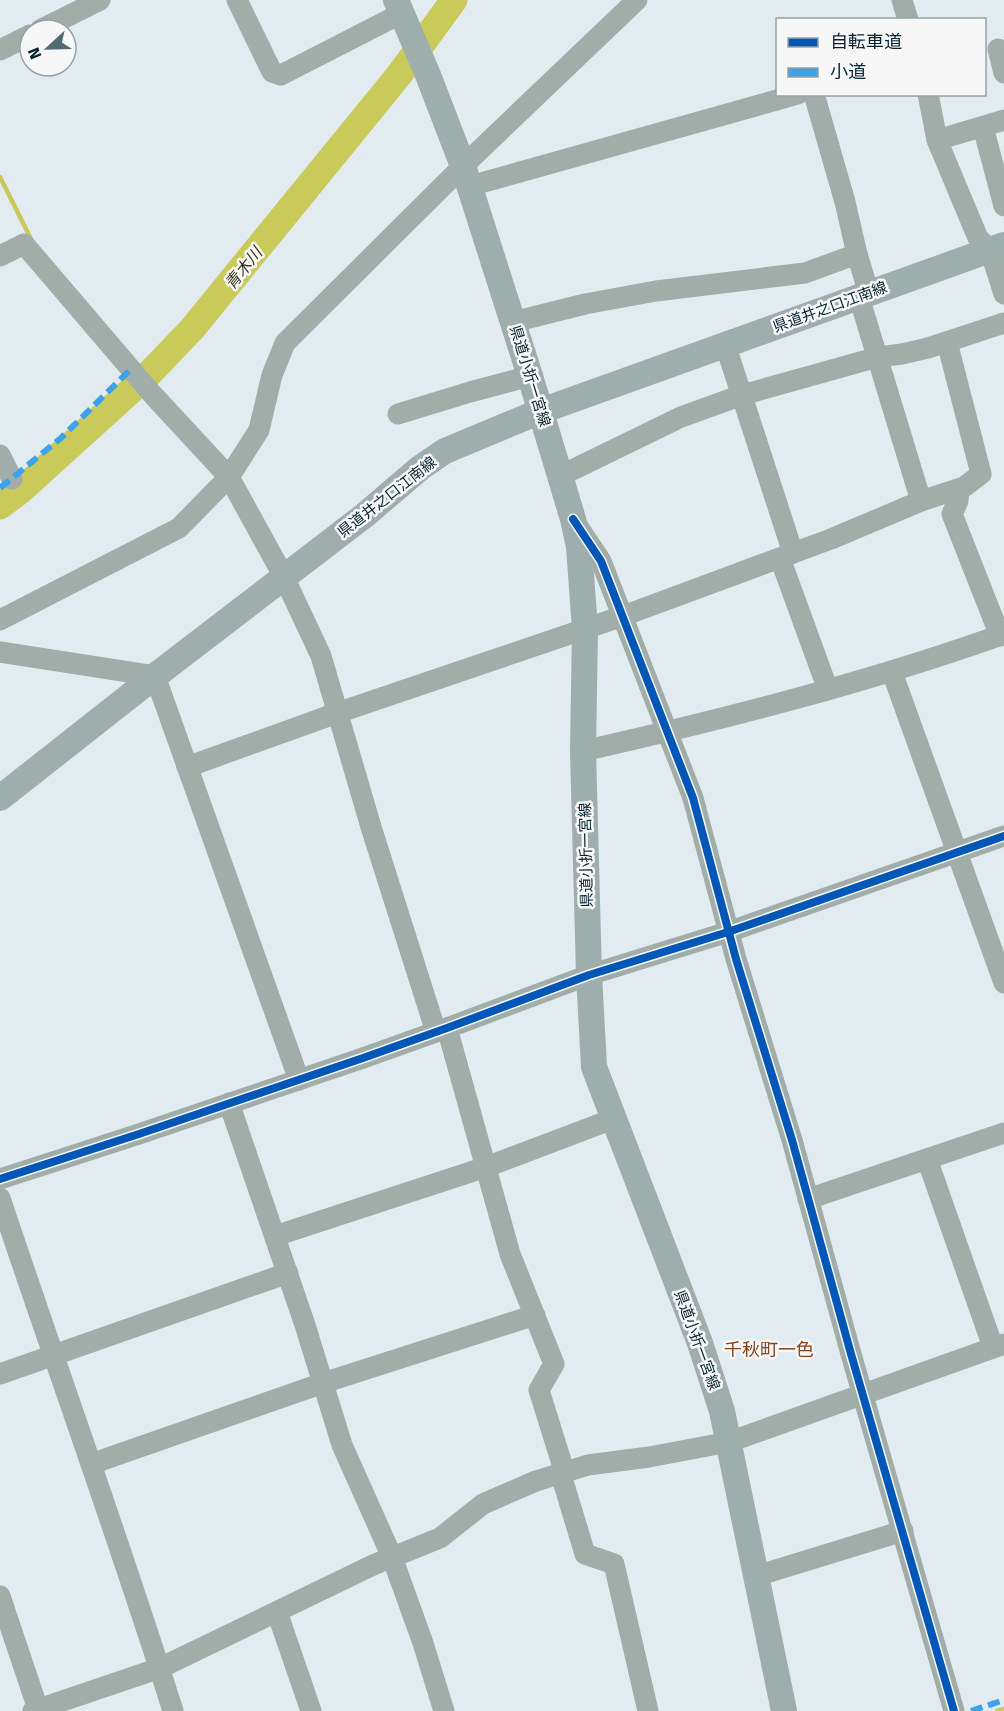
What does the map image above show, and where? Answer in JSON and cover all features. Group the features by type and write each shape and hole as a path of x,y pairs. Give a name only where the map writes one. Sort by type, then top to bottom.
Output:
{"main road":[{"name":"県道小折一宮線","path":"402,13 466,176 573,519 579,547 585,629 583,751 594,1067 700,1343 722,1411 784,1711"},
{"name":"県道井之口江南線","path":"0,798 365,515 420,468 446,451 541,411 997,248"}],"street":[{"path":"64,18 100,0"},
{"path":"237,0 272,72 281,75 402,13"},
{"path":"0,620 179,528 229,477 259,430 272,375 285,343 466,176 637,0"},
{"path":"902,0 907,18"},
{"path":"0,50 18,41"},
{"path":"995,50 1004,73"},
{"path":"466,176 790,96"},
{"path":"815,96 850,219 878,357 921,501"},
{"path":"928,96 937,140 978,238 997,248 1004,294"},
{"path":"937,140 1004,120"},
{"path":"983,127 1004,206"},
{"path":"0,256 24,244 151,393 229,477 285,577 321,657 337,713 486,1167 510,1254 554,1364 539,1390 562,1464 562,1478 585,1554 614,1563 648,1711"},
{"path":"513,322 585,304 656,291 805,273 857,254"},
{"path":"560,476 681,417 742,395 878,357 902,354 947,342 1004,323"},
{"path":"187,767 337,713 623,616 921,501 959,489 981,474 947,342"},
{"path":"725,344 828,690"},
{"path":"398,414 530,376"},
{"path":"0,455 12,479"},
{"path":"583,751 668,732 828,690 892,672 1002,635 951,514 958,501 959,489"},
{"path":"573,519 601,561 693,798 729,932 808,1199 954,1711"},
{"path":"0,652 155,676 299,1080"},
{"path":"892,672 1004,983"},
{"path":"0,1179 299,1080 589,975 729,932 1004,836"},
{"path":"229,1103 288,1273 342,1445 393,1557 444,1711"},
{"path":"275,1236 486,1167 613,1119"},
{"path":"808,1199 1004,1133"},
{"path":"0,1596 35,1710 160,1668 393,1557 440,1538 483,1504 536,1481 588,1465 649,1457 729,1442 999,1346 927,1159"},
{"path":"0,1198 53,1357 121,1548 174,1711"},
{"path":"0,1374 288,1273"},
{"path":"91,1464 323,1383 535,1315"},
{"path":"756,1576 903,1532"},
{"path":"277,1612 311,1711"}],"waterway":[{"name":"青木川","path":"0,506 20,491 147,376 192,329 399,75 454,0"},
{"path":"0,177 31,239"},
{"path":"997,1711 1004,1709"}],"marked path":[{"path":"0,488 61,438 131,369"},
{"path":"971,1711 1004,1700"}],"cycle path":[{"path":"573,519 601,561 693,798 736,959 792,1140 954,1711"},
{"path":"0,1179 363,1058 589,975 728,932 1004,836"}],"district":[{"name":"千秋町一色","path":"769,1350"}]}
